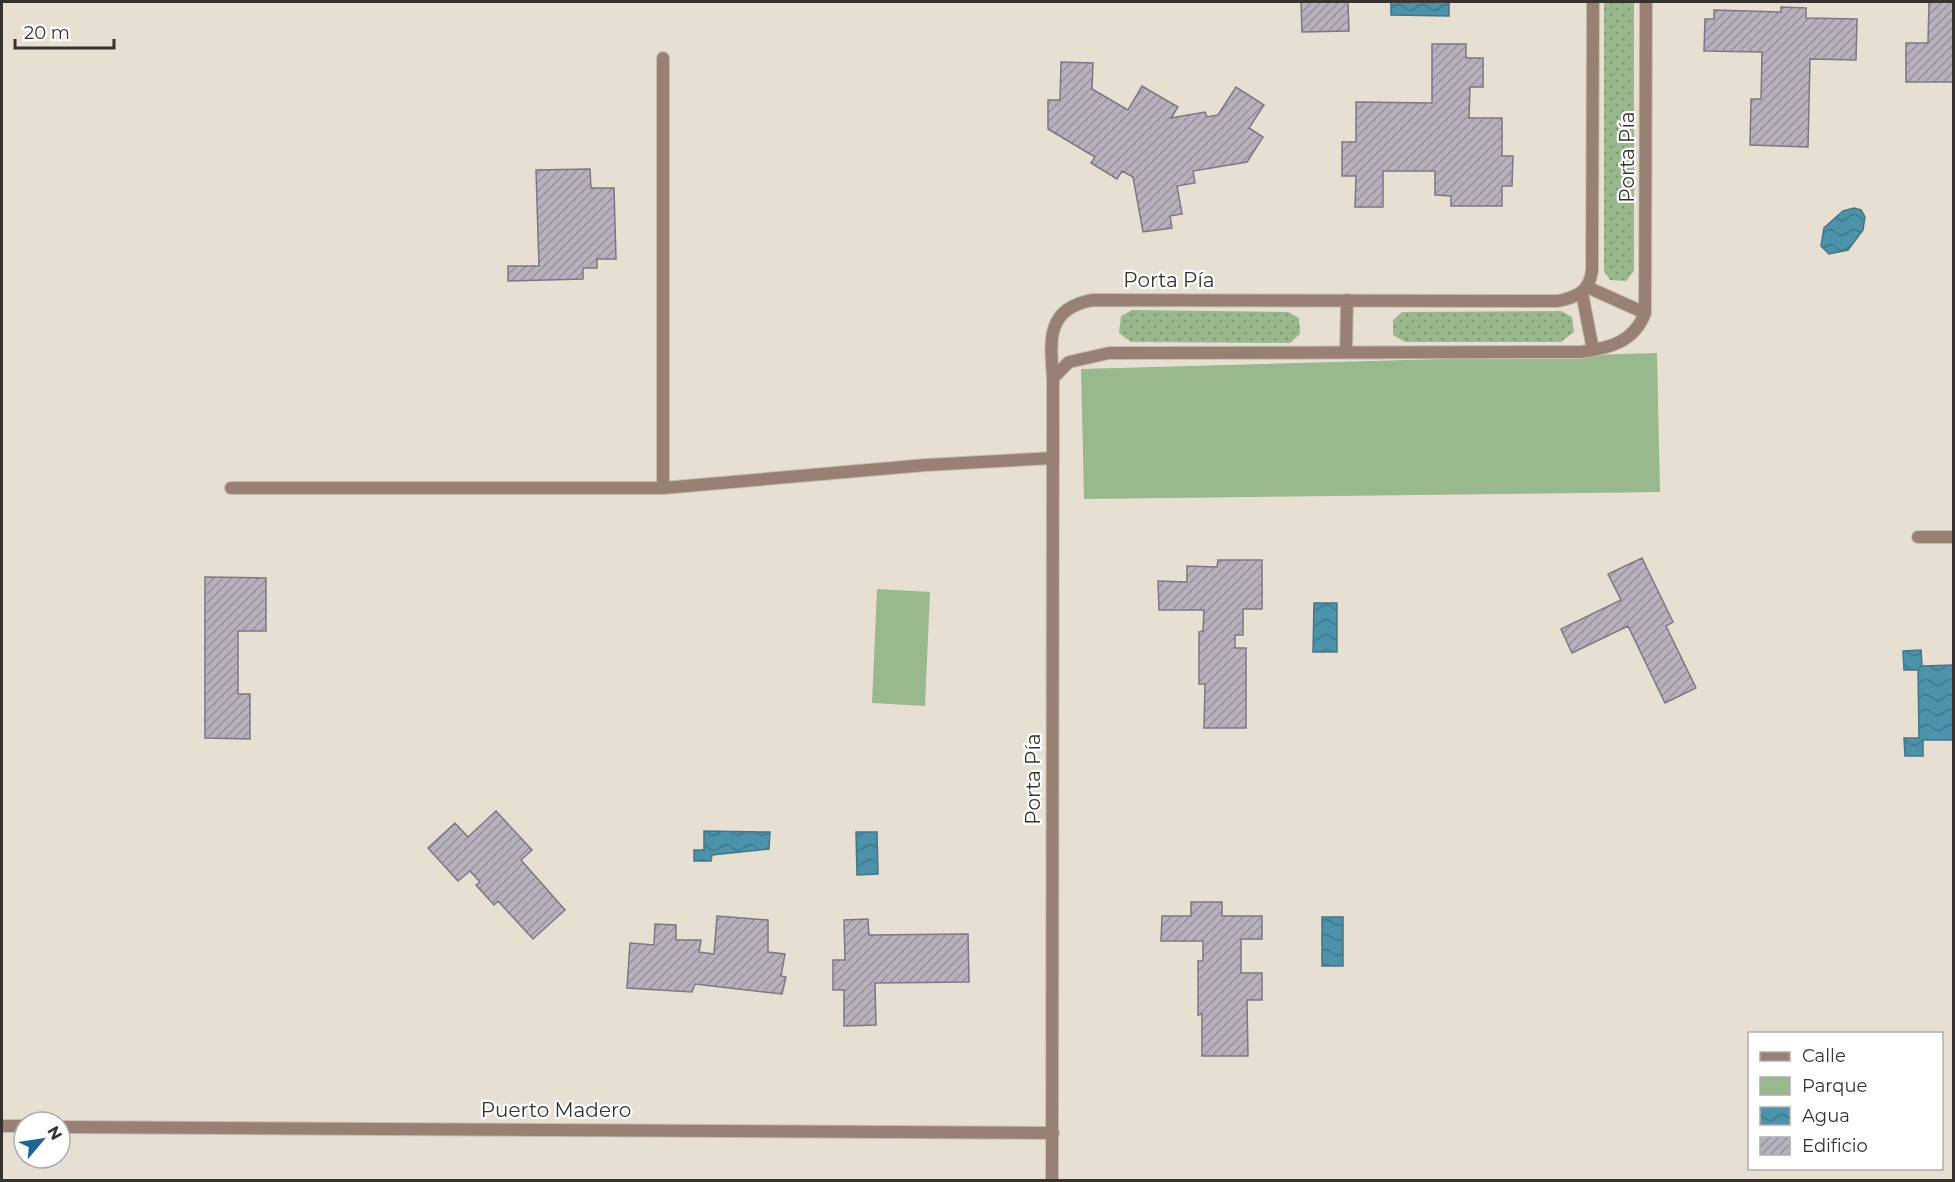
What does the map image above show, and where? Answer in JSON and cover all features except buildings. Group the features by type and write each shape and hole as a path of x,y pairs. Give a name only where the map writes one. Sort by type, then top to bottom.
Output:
{"street":[{"name":"Porta Pía","path":"1593,2 1592,272 1585,290 1593,350"},
{"name":"Porta Pía","path":"1645,313 1646,2"},
{"path":"663,58 663,488"},
{"name":"Porta Pía","path":"1052,1180 1053,378 1050,340 1053,327 1061,316 1081,302 1093,300 1558,301 1585,290"},
{"path":"1053,378 1069,362 1109,353 1593,350 1607,348 1629,337 1637,330 1645,313 1585,290"},
{"path":"1346,352 1347,300"},
{"path":"231,488 663,488 926,465 1053,458"},
{"path":"1918,537 1953,537"},
{"name":"Puerto Madero","path":"72,1127 1053,1133"}],"green space":[{"path":"1604,2 1634,2 1634,271 1626,281 1610,280 1604,271"},
{"path":"1132,310 1288,312 1299,318 1300,334 1290,343 1131,342 1119,333 1121,316"},
{"path":"1561,311 1572,317 1574,332 1561,342 1405,342 1393,335 1393,320 1402,312"},
{"path":"1657,353 1660,492 1084,499 1081,369"},
{"path":"877,589 930,592 925,706 872,703"}],"water":[{"path":"1391,2 1449,2 1449,16 1391,15"},
{"path":"1854,208 1861,210 1865,217 1863,230 1848,250 1829,254 1821,246 1824,228 1843,211"},
{"path":"1314,603 1337,603 1337,652 1313,652"},
{"path":"1921,650 1922,666 1953,665 1953,740 1923,740 1923,756 1905,756 1904,738 1919,738 1918,670 1904,670 1903,651"},
{"path":"704,831 770,832 769,849 712,855 711,861 694,861 694,850 704,850"},
{"path":"856,832 877,832 878,874 857,875"},
{"path":"1322,917 1343,917 1343,966 1322,966"}]}
